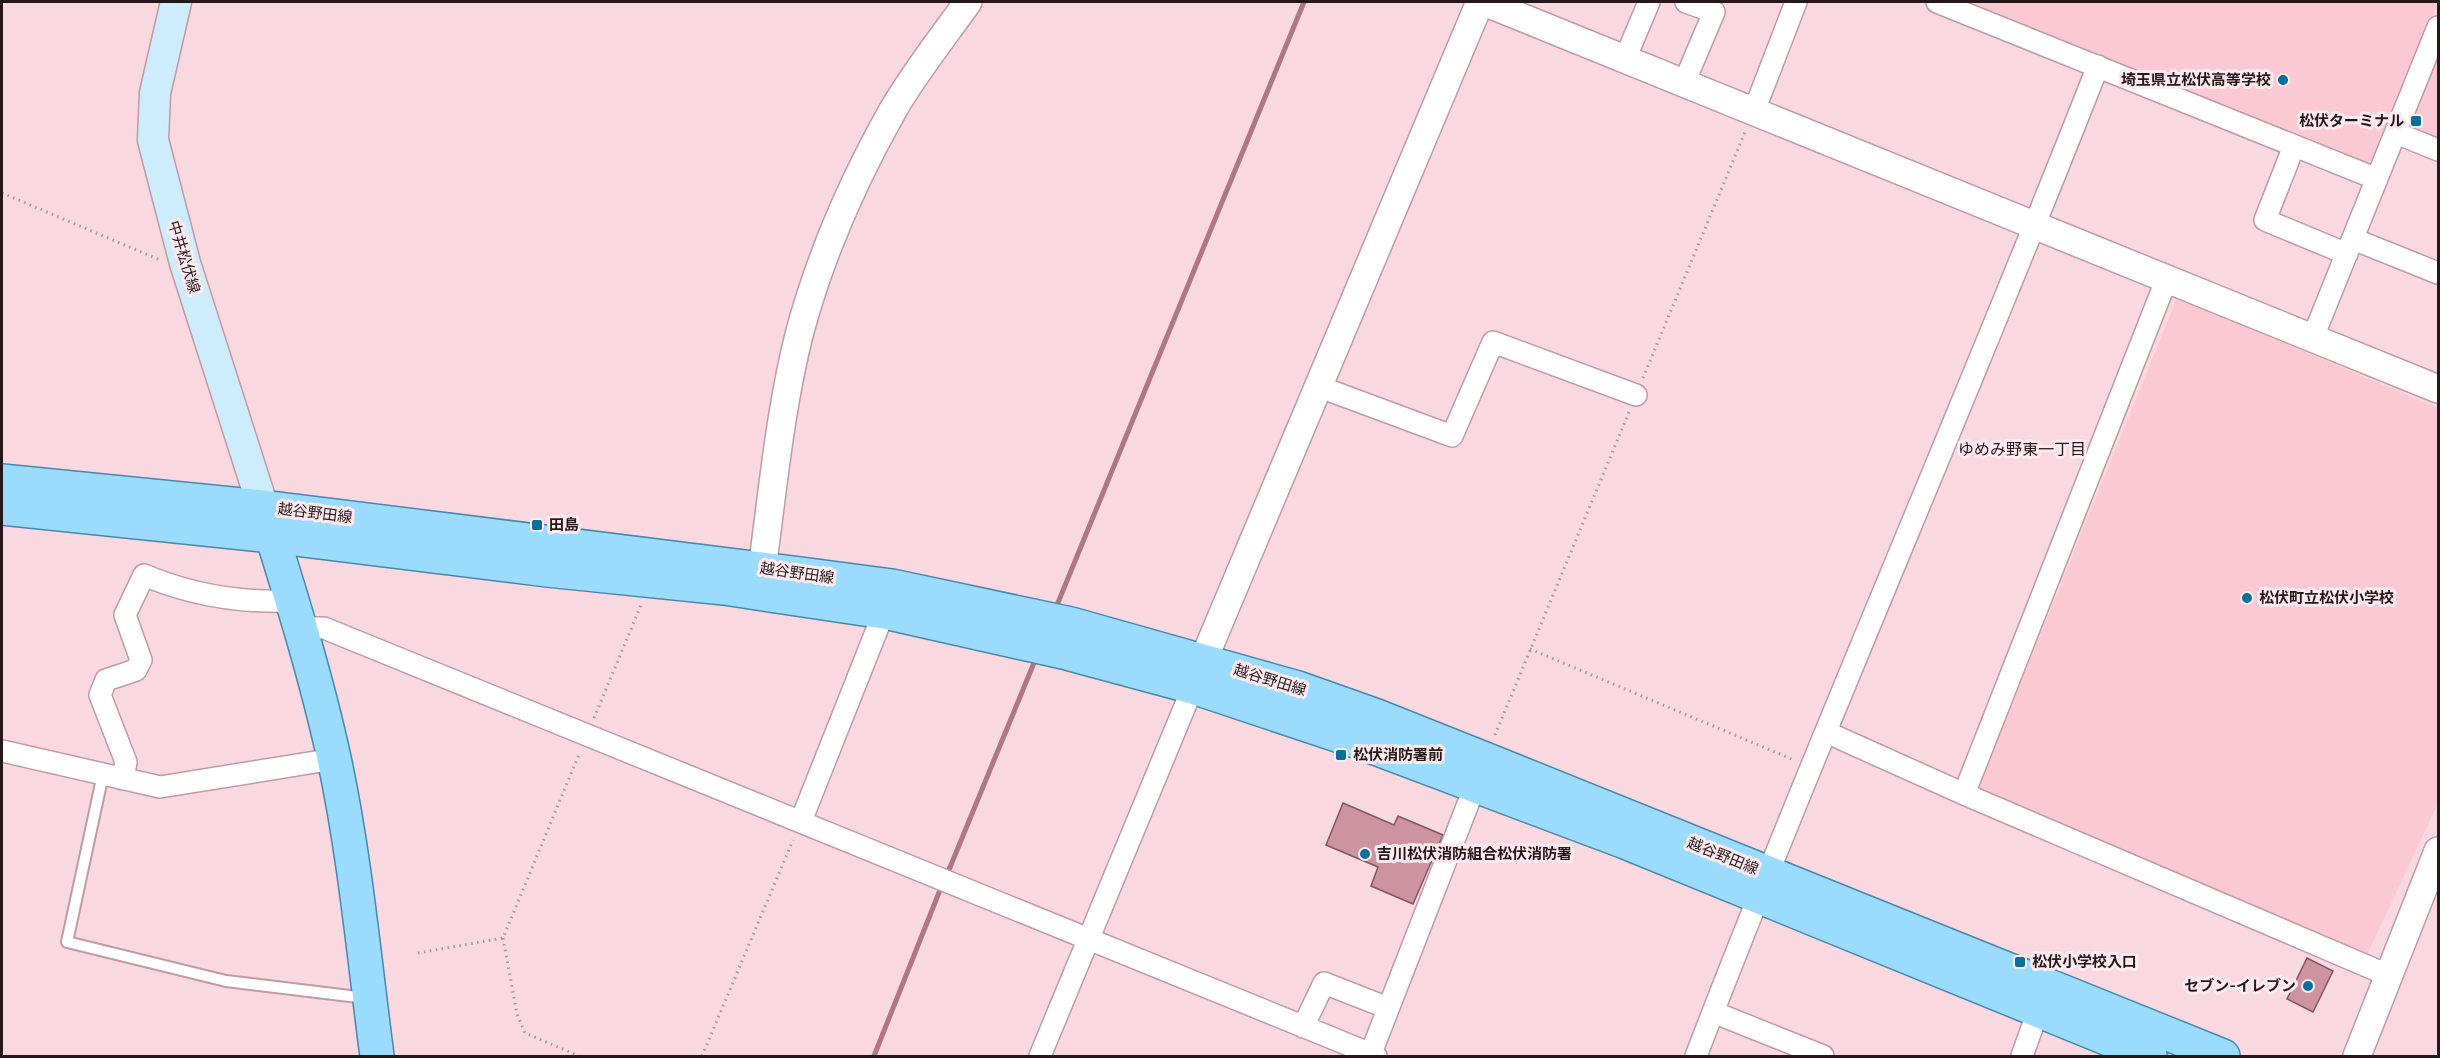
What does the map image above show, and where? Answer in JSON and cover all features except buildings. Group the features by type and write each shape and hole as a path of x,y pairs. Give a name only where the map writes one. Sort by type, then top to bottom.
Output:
{"main road":[{"name":"中井松伏線","path":"176,2 155,93 153,140 185,263 267,521"},
{"name":"越谷野田線","path":"2,480 650,581 724,588 884,612 1067,653 1198,673 1377,716 1480,772 1763,886 2223,1056"},
{"name":"越谷野田線","path":"2,508 267,521 762,569 892,586 1071,624 1198,673"},
{"name":"越谷野田線","path":"267,521 296,614 334,759 350,853 377,1056"},
{"name":"越谷野田線","path":"1763,886 2038,1011 2150,1056"}],"street":[{"path":"762,569 784,408 801,329 836,225 894,108 968,2"},
{"path":"1040,1056 1198,673 1482,2 2439,389"},
{"path":"1625,59 1649,2"},
{"path":"1684,82 1714,12 1686,2"},
{"path":"1754,111 1796,2"},
{"path":"1937,2 2377,179"},
{"path":"2313,337 2438,28"},
{"path":"1696,1056 1810,767 2036,225 2098,66"},
{"path":"2396,133 2439,150"},
{"path":"2294,146 2265,220 2439,273"},
{"path":"1964,794 2167,278"},
{"path":"1320,387 1452,436 1493,342 1636,395"},
{"path":"113,776 126,762 100,695 106,680 136,670 141,660 125,615 144,575 177,589 261,602 296,614 324,628 801,821 1088,941 1374,1055 1388,1008 1480,772"},
{"path":"801,821 884,612"},
{"path":"1826,732 1964,794 2390,976"},
{"path":"2,751 160,787 334,759"},
{"path":"2357,1056 2439,851"},
{"path":"1303,1027 1324,983 1388,1008"},
{"path":"2022,1056 2038,1011"},
{"path":"1713,1012 1814,1055"}],"lane":[{"path":"113,776 67,942 226,981 370,998"}],"path":[{"path":"2,193 168,263 185,263"},
{"path":"579,1056 525,1033 518,1014 503,938 650,581"},
{"path":"1480,772 1530,649 1810,767"},
{"path":"702,1056 801,821"},
{"path":"418,953 503,938"}],"shaded area":[{"name":"埼玉県立松伏高等学校","path":"1965,2 2438,2 2376,159 2364,164"},
{"path":"2438,48 2438,140 2411,129 2408,122"},
{"name":"松伏町立松伏小学校","path":"2177,298 2438,408 2438,803 2366,957 1978,788"}],"waterway":[{"path":"1055,610 1304,2"},
{"path":"946,877 1036,658"},
{"path":"874,1056 942,885"}],"place":[{"name":"埼玉県立松伏高等学校","path":"2283,80"},
{"name":"松伏ターミナル","path":"2416,121"},
{"name":"田島","path":"537,525"},
{"name":"松伏町立松伏小学校","path":"2247,598"},
{"name":"松伏消防署前","path":"1341,755"},
{"name":"吉川松伏消防組合松伏消防署","path":"1365,854"},
{"name":"松伏小学校入口","path":"2020,962"},
{"name":"セブン-イレブン","path":"2308,986"}],"district":[{"name":"ゆめみ野東一丁目","path":"2022,449"}]}
